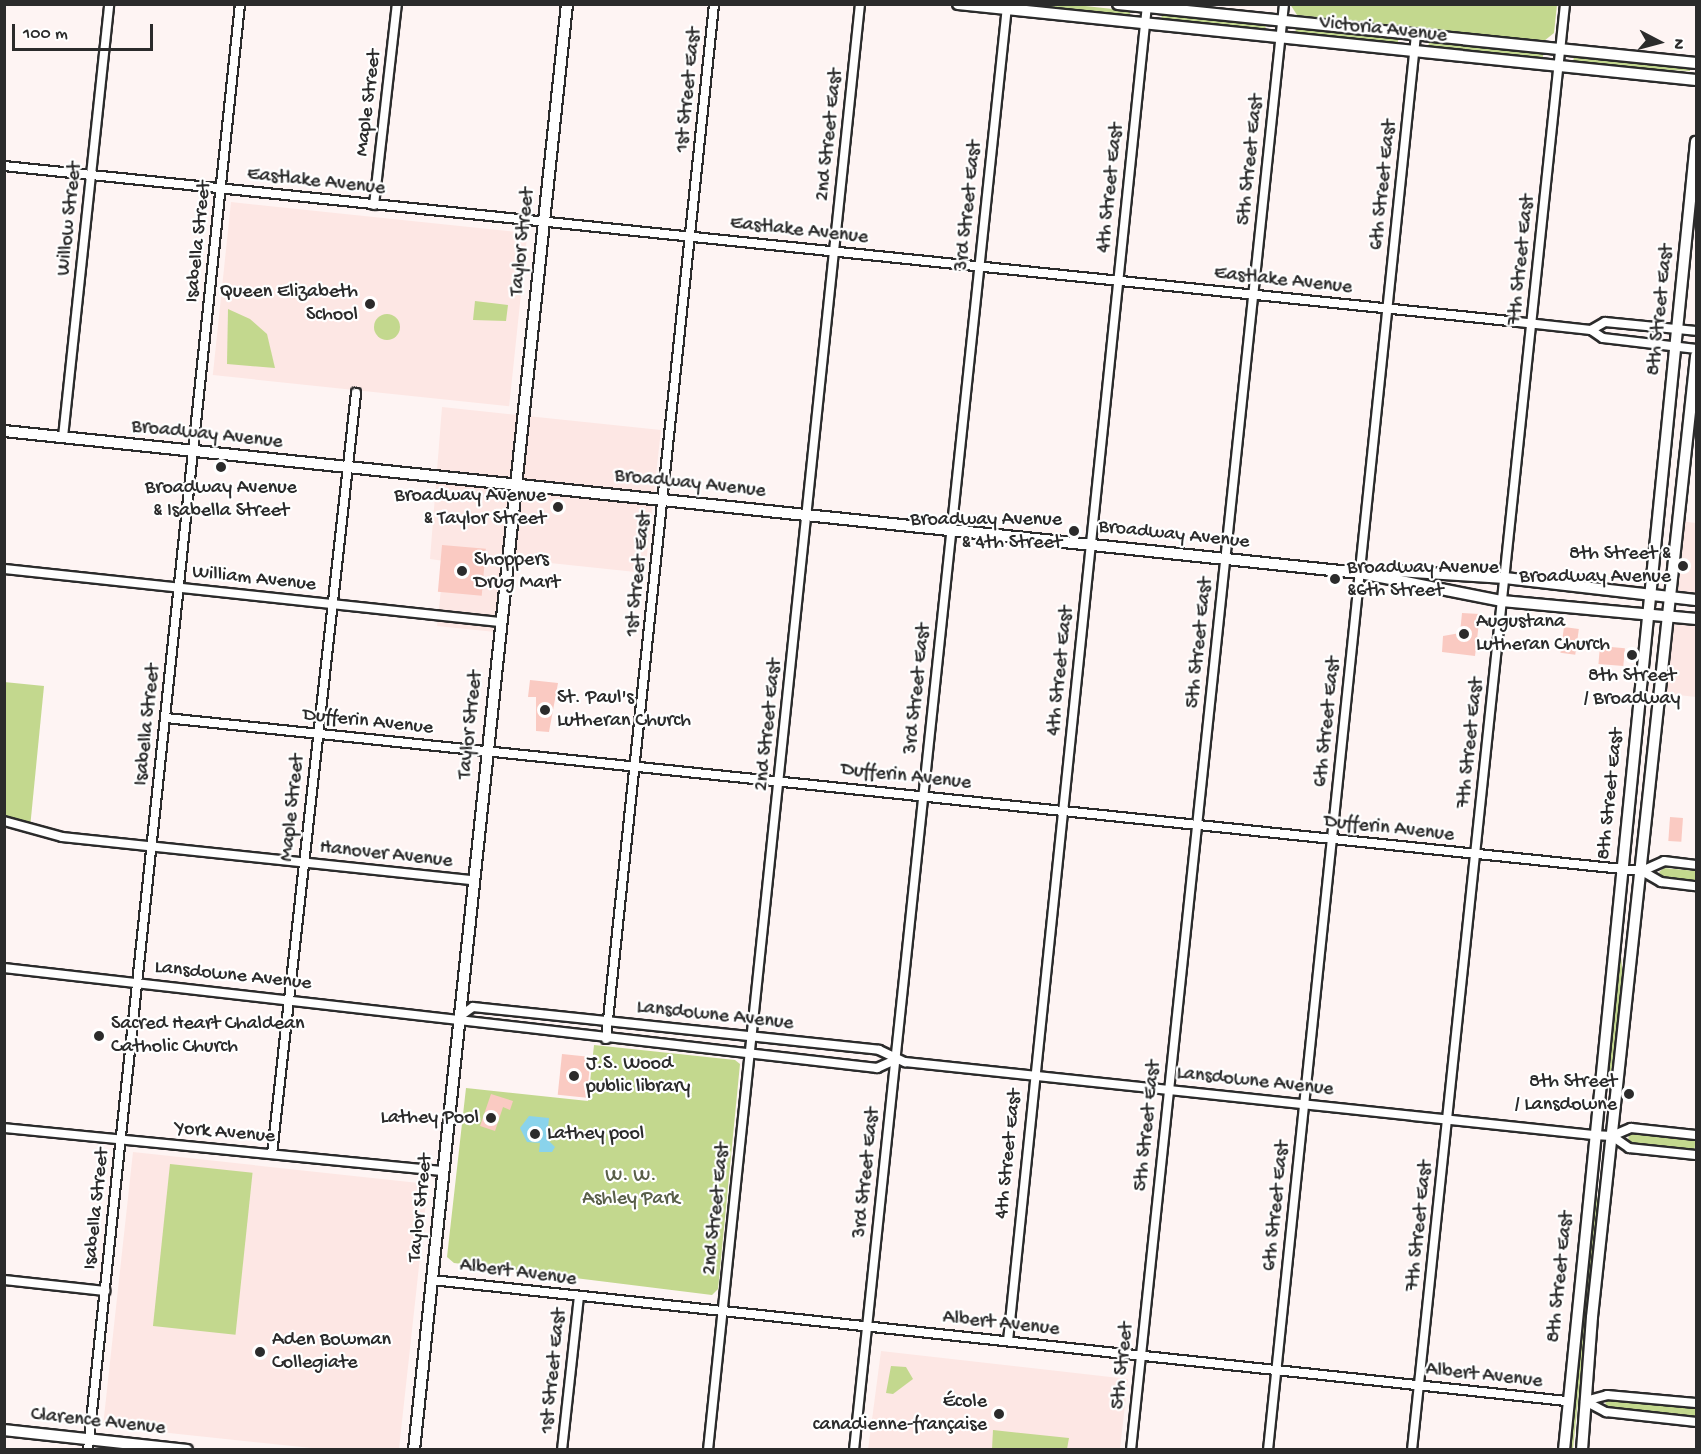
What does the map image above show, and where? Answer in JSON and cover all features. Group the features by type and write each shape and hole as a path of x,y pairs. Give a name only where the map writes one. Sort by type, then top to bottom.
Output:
{"main road":[{"name":"Taylor Street","path":"414,1449 514,484 567,4"},
{"name":"Victoria Avenue","path":"958,4 1007,7 1146,24 1696,80"},
{"name":"Victoria Avenue","path":"1118,4 1696,63"},
{"name":"8th Street East","path":"1564,1449 1593,1135 1696,142"},
{"name":"8th Street East","path":"1582,1449 1612,1136 1696,356"},
{"name":"Broadway Avenue","path":"4,431 1360,573 1502,601 1696,619"},
{"name":"Broadway Avenue","path":"1372,575 1382,570 1504,578 1696,600"},
{"name":"Clarence Avenue","path":"4,1430 89,1444 187,1449"}],"street":[{"name":"Willow Street","path":"63,437 109,4"},
{"name":"Isabella Street","path":"89,1444 240,4"},
{"name":"Maple Street","path":"374,205 397,4"},
{"name":"1st Street East","path":"606,1039 714,4"},
{"name":"2nd Street East","path":"708,1449 860,4"},
{"name":"5th Street East","path":"1148,1285 1284,4"},
{"name":"7th Street East","path":"1412,1449 1477,854 1564,4"},
{"name":"4th Street East","path":"1008,1341 1147,6"},
{"name":"3rd Street East","path":"854,1449 1007,7"},
{"name":"6th Street East","path":"1268,1449 1416,34"},
{"name":"Eastlake Avenue","path":"4,166 1389,308 1591,330 1603,339 1696,349"},
{"name":"Eastlake Avenue","path":"1591,330 1605,322 1696,331"},
{"name":"Maple Street","path":"272,1154 356,393"},
{"name":"William Avenue","path":"4,569 500,622"},
{"name":"Dufferin Avenue","path":"166,718 1642,871 1661,882 1696,886"},
{"name":"Hanover Avenue","path":"4,821 62,837 473,880"},
{"name":"Dufferin Avenue","path":"1642,871 1664,861 1696,865"},
{"name":"Lansdowne Avenue","path":"4,968 459,1017 472,1024 877,1068 895,1060"},
{"name":"Lansdowne Avenue","path":"459,1017 473,1007 879,1050 895,1060 1034,1076 1593,1135 1612,1136 1631,1128 1696,1135"},
{"name":"York Avenue","path":"4,1128 443,1171"},
{"name":"Lansdowne Avenue","path":"1612,1136 1629,1148 1696,1155"},
{"path":"4,1280 105,1291"},
{"name":"Albert Avenue","path":"432,1280 1567,1401"},
{"name":"5th Street","path":"1131,1449 1148,1285"},
{"name":"1st Street East","path":"562,1449 579,1297"},
{"path":"1585,1401 1607,1395 1696,1403"},
{"path":"1585,1401 1606,1412 1696,1422"}],"shaded area":[{"name":"Queen Elizabeth School","path":"231,202 527,233 509,406 213,375"},
{"path":"442,407 661,430 645,573 512,559 505,633 437,626 444,561 430,559"},
{"path":"1679,521 1696,523 1696,600 1671,598"},
{"path":"1669,616 1696,619 1696,697 1661,693"},
{"name":"Aden Bowman Collegiate","path":"133,1152 428,1184 399,1449 321,1449 103,1426"},
{"name":"École canadienne-française","path":"881,1351 1128,1379 1120,1449 868,1450"}],"green space":[{"path":"1290,4 1557,5 1554,33 1544,41 1297,15"},
{"path":"1020,5 1076,5 1131,11 1129,17"},
{"path":"1162,14 1265,24 1266,30 1161,21"},
{"path":"1296,27 1398,38 1398,44 1295,33"},
{"path":"1429,41 1543,53 1543,60 1428,48"},
{"path":"1574,56 1690,67 1690,71 1594,66 1573,63"},
{"path":"475,301 508,305 506,321 473,320"},
{"path":"228,309 250,319 267,334 275,368 227,364"},
{"path":"387,314 396,318 400,327 396,336 387,340 378,336 374,327 378,318"},
{"path":"4,682 44,686 30,828 5,825"},
{"path":"1664,868 1696,871 1696,882 1663,878 1659,872"},
{"path":"1620,945 1623,978 1610,1081 1610,1039"},
{"name":"W. W. Ashley Park","path":"594,1045 735,1060 740,1064 718,1289 712,1295 454,1263 447,1257 466,1088 588,1101"},
{"path":"1629,1132 1696,1139 1694,1151 1628,1144"},
{"path":"170,1164 253,1173 236,1335 153,1326"},
{"path":"1596,1179 1598,1209 1573,1449 1568,1450"},
{"path":"891,1366 906,1367 913,1379 893,1394 886,1393"},
{"path":"1606,1399 1696,1408 1696,1417 1605,1408"},
{"path":"993,1430 1069,1438 1067,1449 992,1449"}],"water":[{"name":"Lathey pool","path":"529,1116 549,1118 547,1139 555,1147 552,1152 539,1152 540,1143 527,1142 520,1128"}],"building":[{"name":"Shoppers Drug Mart","path":"442,545 486,549 482,596 438,592"},
{"name":"Augustana Lutheran Church","path":"1462,613 1480,614 1475,656 1442,652 1443,636 1460,633"},
{"path":"1564,627 1579,629 1575,655 1560,653"},
{"path":"1600,646 1625,648 1623,666 1598,664"},
{"name":"St. Paul's Lutheran Church","path":"530,680 558,683 549,732 536,731 536,697 528,697"},
{"path":"1670,817 1683,818 1681,842 1668,841"},
{"name":"J.S. Wood public library","path":"562,1054 591,1057 587,1098 558,1095"},
{"name":"Lathey Pool","path":"491,1094 513,1101 510,1110 503,1107 495,1131 480,1126"}],"place":[{"name":"Queen Elizabeth School","path":"370,304"},
{"name":"Broadway Avenue & Isabella Street","path":"221,467"},
{"name":"Broadway Avenue & Taylor Street","path":"558,507"},
{"name":"Broadway Avenue & 4th Street","path":"1074,531"},
{"name":"8th Street & Broadway Avenue","path":"1683,566"},
{"name":"Shoppers Drug Mart","path":"462,571"},
{"name":"Broadway Avenue &6th Street","path":"1335,579"},
{"name":"Augustana Lutheran Church","path":"1464,634"},
{"name":"8th Street / Broadway","path":"1632,655"},
{"name":"St. Paul's Lutheran Church","path":"545,710"},
{"name":"Sacred Heart Chaldean Catholic Church","path":"99,1036"},
{"name":"J.S. Wood public library","path":"574,1076"},
{"name":"8th Street / Lansdowne","path":"1629,1094"},
{"name":"Lathey Pool","path":"491,1118"},
{"name":"Lathey pool","path":"535,1134"},
{"name":"Aden Bowman Collegiate","path":"260,1352"},
{"name":"École canadienne-française","path":"999,1414"}]}
